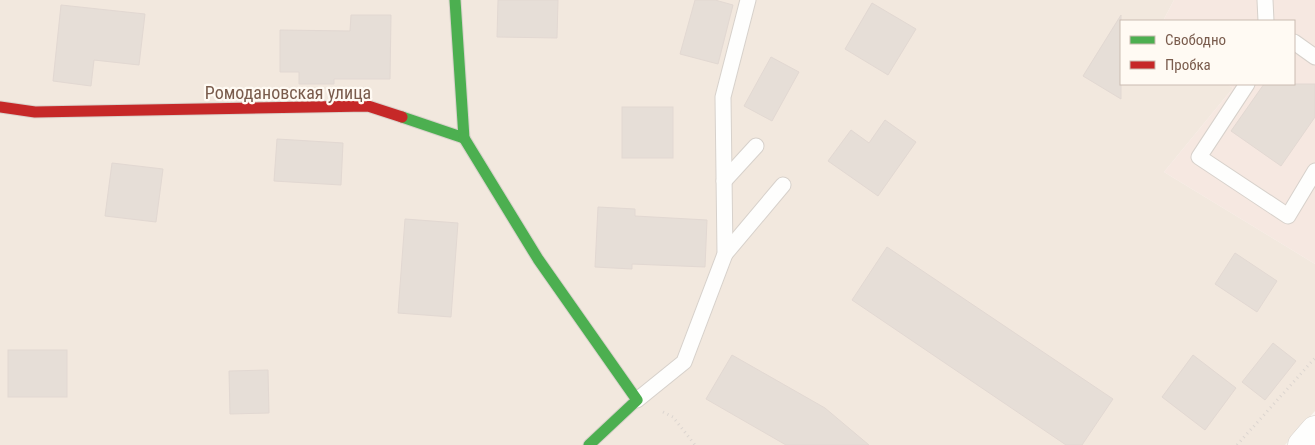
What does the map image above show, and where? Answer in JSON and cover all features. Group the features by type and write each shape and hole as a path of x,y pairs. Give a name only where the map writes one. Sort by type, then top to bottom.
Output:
{"street":[{"path":"455,0 464,138 538,258 637,400 589,445"},
{"name":"Ромодановская улица","path":"0,108 36,112 368,106 464,138"},
{"path":"1302,445 1315,430"}],"lane":[{"path":"725,254 723,97 748,0"},
{"path":"1265,0 1266,20"},
{"path":"1295,43 1315,57"},
{"path":"1246,85 1199,157 1288,216 1315,171"},
{"path":"724,181 756,146"},
{"path":"637,400 684,362 725,254 783,185"}],"path":[{"path":"1237,445 1315,358"},
{"path":"637,400 673,417 695,445"}],"shaded area":[{"path":"0,0 1174,0 1164,20 1120,20 1120,85 1228,85 1233,88 1164,172 1315,264 1315,411 1285,445 0,445"},
{"path":"1174,0 1315,0 1315,264 1164,172 1233,88 1228,85 1295,85 1295,20 1164,20"}],"building":[{"path":"498,0 558,0 557,38 497,37"},
{"path":"695,0 715,0 733,5 718,64 680,54"},
{"path":"872,3 916,29 888,75 845,49"},
{"path":"61,5 145,14 139,65 94,60 91,86 53,81"},
{"path":"351,15 391,15 390,79 334,79 334,84 299,84 299,72 280,72 280,30 350,31"},
{"path":"1121,15 1121,99 1083,76"},
{"path":"771,57 799,72 772,121 744,106"},
{"path":"1315,84 1315,117 1281,166 1231,131 1263,85"},
{"path":"622,107 673,107 673,158 622,158"},
{"path":"885,120 916,142 878,196 828,161 851,130 869,143"},
{"path":"277,139 343,143 341,185 274,181"},
{"path":"112,163 163,169 156,222 105,216"},
{"path":"598,207 635,209 635,216 707,220 705,267 632,264 632,269 595,267"},
{"path":"405,219 458,223 451,317 398,313"},
{"path":"887,247 1113,399 1082,445 1066,445 852,300"},
{"path":"1235,253 1277,281 1257,312 1215,284"},
{"path":"1273,343 1296,361 1265,400 1242,382"},
{"path":"8,350 67,350 67,397 8,397"},
{"path":"732,355 825,408 869,445 786,445 706,399"},
{"path":"1193,355 1236,388 1205,430 1162,397"},
{"path":"268,370 269,413 230,414 229,371"}],"traffic: fast":[{"path":"402,117 464,138 455,0"},
{"path":"464,138 538,259 637,400 589,445"}],"traffic: jam":[{"path":"0,107 35,112 368,106 402,117"}]}
